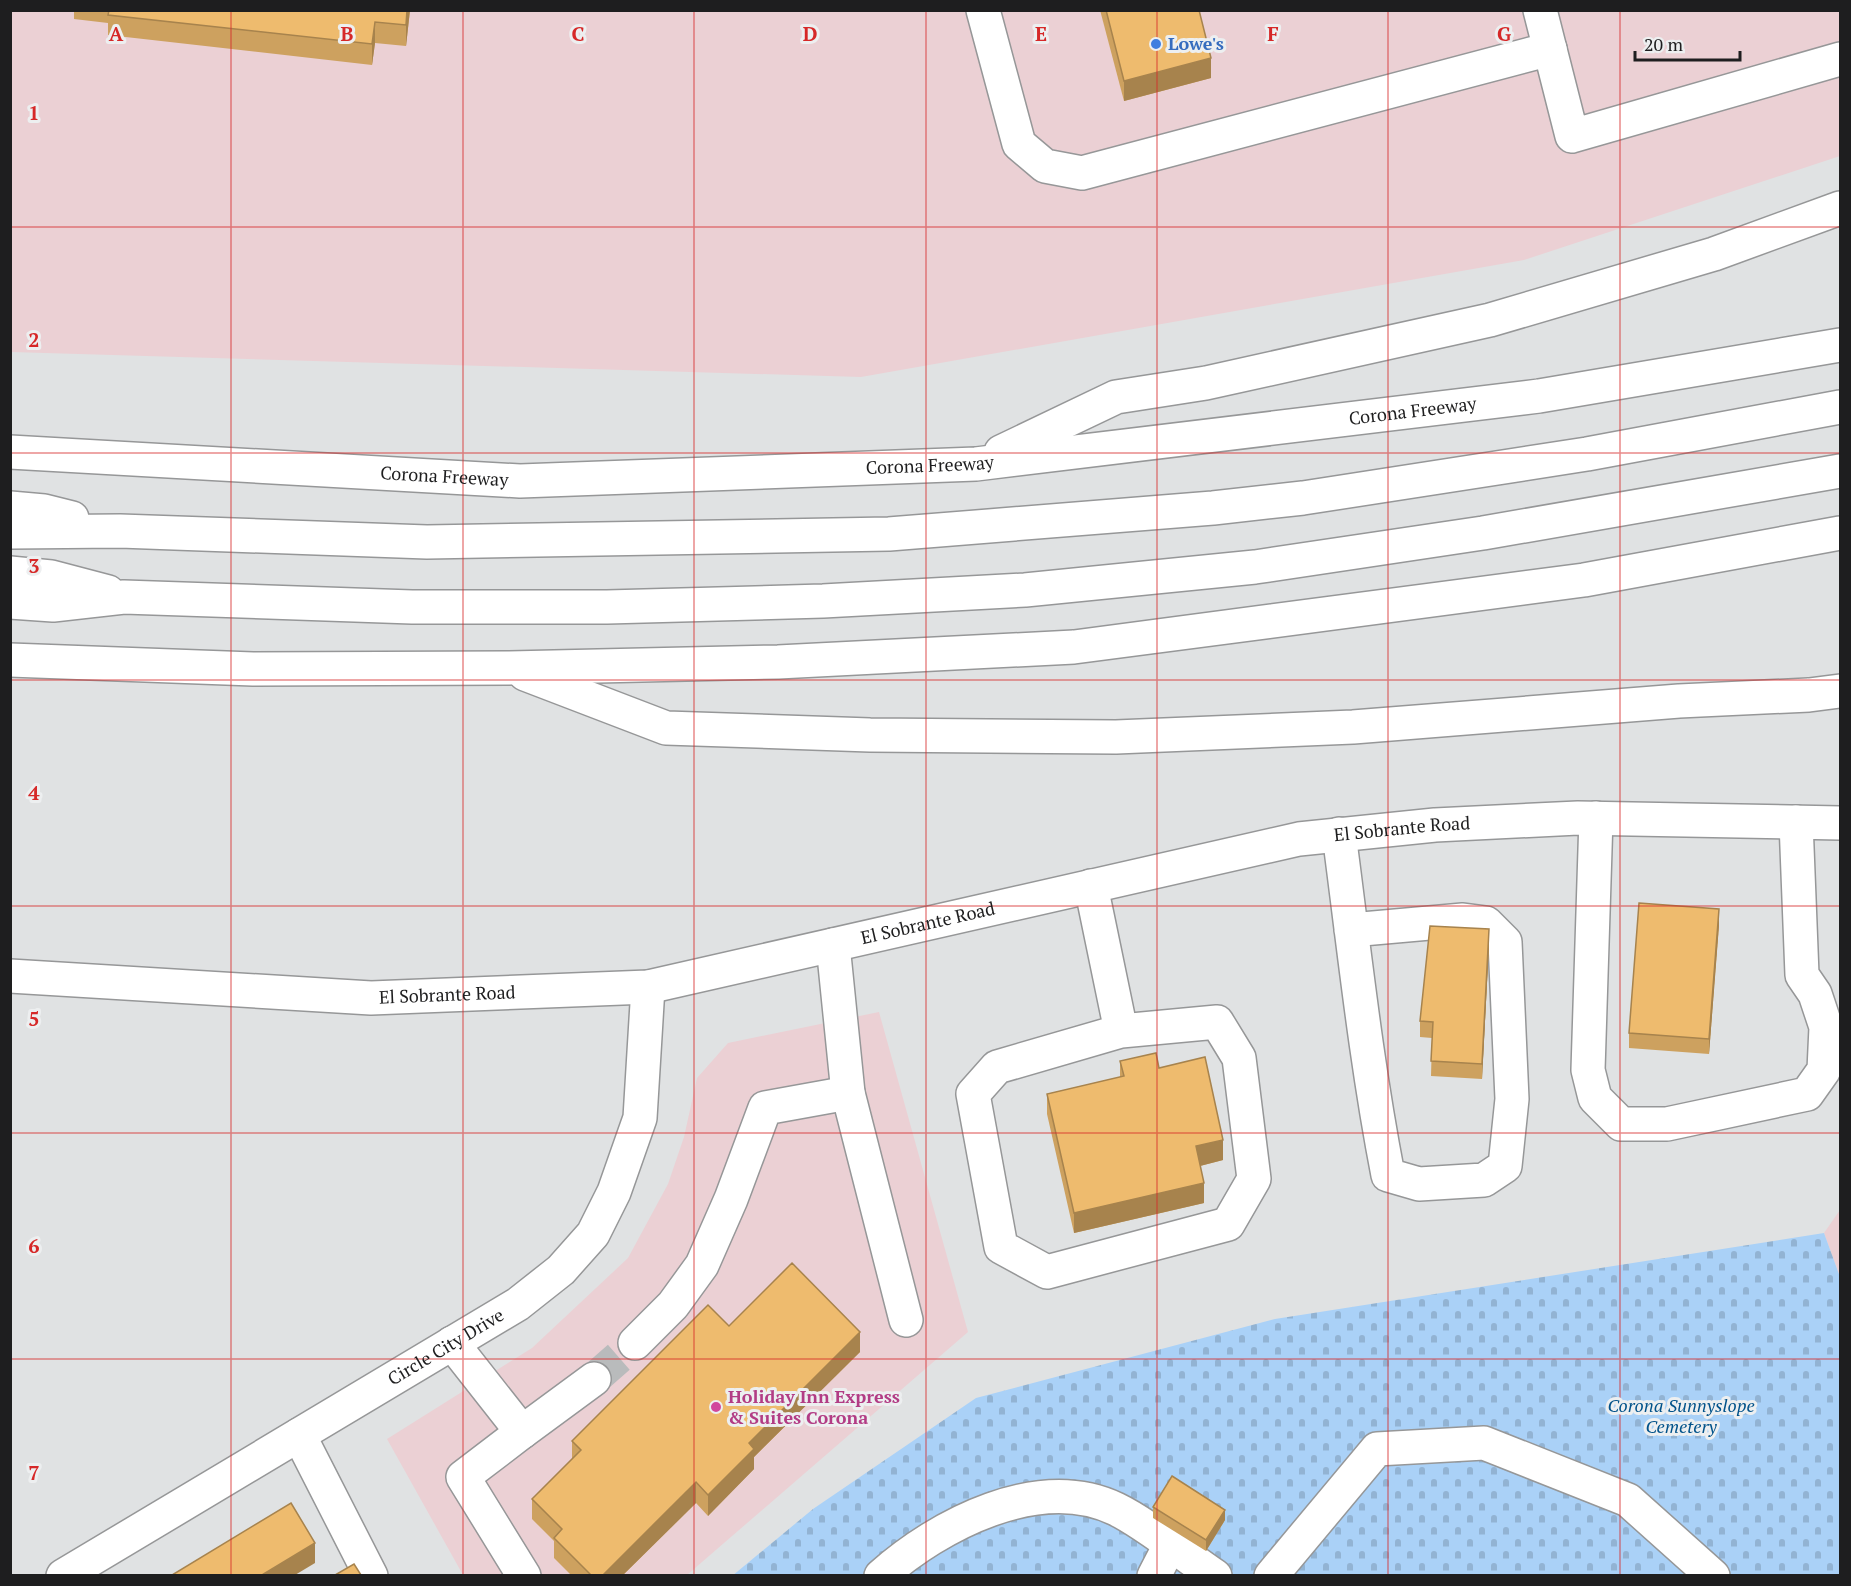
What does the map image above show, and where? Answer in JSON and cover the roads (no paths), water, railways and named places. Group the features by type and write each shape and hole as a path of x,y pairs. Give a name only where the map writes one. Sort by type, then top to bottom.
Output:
{"main road":[{"path":"983,10 1019,144 1045,166 1082,173 1550,49"},
{"path":"1540,10 1572,136 1840,59"},
{"path":"976,464 1116,397 1206,383 1490,320 1714,254 1840,208"},
{"name":"Corona Freeway","path":"10,452 520,481 976,464 1539,396 1840,345"},
{"path":"10,532 120,531 427,542 889,534 1213,508 1303,498 1587,454 1840,407"},
{"path":"10,602 53,605 124,597 412,607 595,607 823,601 1025,590 1255,567 1483,532 1840,471"},
{"path":"10,508 44,511 120,531"},
{"path":"10,660 253,669 509,668 778,662 1074,647 1584,580 1840,533"},
{"path":"10,573 51,577 124,597"},
{"path":"509,668 666,728 870,735 1116,736 1353,727 1679,701 1809,695 1840,691"},
{"path":"1596,818 1588,1070 1595,1098 1621,1124 1666,1124 1807,1094 1824,1070 1826,1027 1815,994 1802,975 1796,822"},
{"name":"El Sobrante Road","path":"10,976 371,998 648,987 1299,839 1436,825 1596,818 1840,823"},
{"path":"1339,834 1351,930 1374,1104 1388,1175 1419,1184 1484,1180 1505,1166 1512,1099 1505,942 1486,923 1463,921 1351,930"},
{"path":"1091,886 1121,1031"},
{"path":"833,945 848,1093 906,1320"},
{"name":"Circle City Drive","path":"63,1575 518,1304 553,1277 593,1234 614,1192 640,1118 648,987"},
{"path":"1217,1022 1239,1058 1254,1179 1228,1224 1047,1272 1001,1247 973,1094 997,1067 1121,1031 1217,1022"},
{"path":"635,1343 673,1305 702,1265 731,1199 765,1108 848,1093"},
{"path":"452,1343 522,1432"},
{"path":"524,1575 463,1477 594,1379"},
{"path":"299,1435 371,1575"},
{"path":"1271,1575 1377,1449 1484,1443 1628,1500 1713,1575"},
{"path":"881,1575 905,1554 951,1528 990,1509 1034,1497 1079,1499 1115,1509 1215,1575"},
{"path":"1154,1575 1170,1545"}],"tunnel":[{"path":"594,1379 635,1343"}],"place":[{"name":"Lowe's","path":"1156,44"},
{"name":"Holiday Inn Express & Suites Corona","path":"716,1407"}],"park label":[{"name":"Corona Sunnyslope Cemetery","path":"1681,1416"}]}
